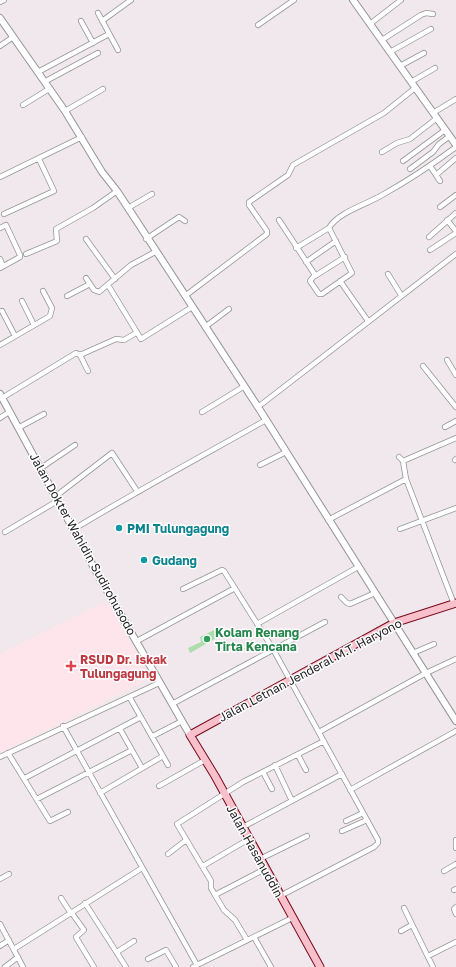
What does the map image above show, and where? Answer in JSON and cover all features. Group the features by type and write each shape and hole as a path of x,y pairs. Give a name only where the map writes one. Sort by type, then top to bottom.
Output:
{"main road":[{"name":"Jalan Letnan Jenderal M.T. Haryono","path":"190,735 394,623 455,604"},
{"name":"Jalan Hasanuddin","path":"190,735 243,827 320,967"}],"street":[{"path":"0,2 4,0"},
{"path":"102,21 132,0"},
{"path":"258,25 294,0"},
{"path":"296,248 329,228 339,217 378,197 430,166 456,146 382,40 352,0"},
{"path":"370,24 401,0"},
{"path":"98,13 118,50"},
{"path":"382,40 421,15 426,13 433,14"},
{"path":"0,18 82,137 102,172 117,191 146,239 185,296 243,387 258,407 456,721"},
{"path":"81,21 93,43"},
{"path":"390,52 431,29"},
{"path":"38,72 109,34"},
{"path":"0,46 13,38"},
{"path":"44,82 98,53"},
{"path":"400,66 424,53"},
{"path":"411,82 435,68"},
{"path":"23,105 49,88"},
{"path":"185,296 267,234 267,231 249,205 249,202 288,175 292,165 384,113 416,88"},
{"path":"65,112 103,89"},
{"path":"382,152 397,142 410,139 435,115 456,99"},
{"path":"403,161 445,130"},
{"path":"410,169 433,152 439,144 450,136"},
{"path":"0,177 82,137"},
{"path":"436,174 456,158"},
{"path":"4,214 54,191 39,159"},
{"path":"430,166 440,182"},
{"path":"26,254 57,242 56,229 92,208 117,191"},
{"path":"128,208 152,194"},
{"path":"440,207 456,196"},
{"path":"429,237 456,213"},
{"path":"146,239 179,217 184,221"},
{"path":"279,220 315,276"},
{"path":"430,250 456,232 447,220"},
{"path":"0,228 6,225 20,255 20,257 2,267 0,259"},
{"path":"329,228 345,257 352,272 321,294 310,281 315,276 345,257"},
{"path":"86,239 114,279"},
{"path":"306,262 336,241"},
{"path":"86,278 99,292 131,265 155,252"},
{"path":"258,407 456,254"},
{"path":"388,274 401,296"},
{"path":"340,281 368,321"},
{"path":"67,296 90,284"},
{"path":"108,285 141,339 192,307"},
{"path":"0,345 52,314 52,308 43,291"},
{"path":"22,301 34,325"},
{"path":"205,327 229,309"},
{"path":"2,311 15,336"},
{"path":"1,396 74,354 78,353 80,355 116,339 124,340 136,333"},
{"path":"80,355 88,371"},
{"path":"447,360 456,374"},
{"path":"424,366 456,408"},
{"path":"202,412 243,387"},
{"name":"Jalan Dokter Wahidin Sudirohusodo","path":"1,396 159,683 190,735"},
{"path":"0,418 9,412"},
{"path":"18,428 44,414"},
{"path":"74,529 137,491 170,475 266,420"},
{"path":"445,427 456,421"},
{"path":"455,604 421,520 401,459 456,438"},
{"path":"41,468 75,445"},
{"path":"260,465 286,452"},
{"path":"5,532 58,498 112,453 137,491"},
{"path":"328,520 406,478"},
{"path":"400,529 456,508"},
{"path":"257,624 358,567"},
{"path":"183,589 222,570 273,649 378,840 376,846 280,896"},
{"path":"137,641 235,588"},
{"path":"341,597 350,604 375,594"},
{"path":"172,704 324,622"},
{"path":"413,653 434,644"},
{"path":"319,732 426,673 456,659"},
{"path":"0,757 63,726 159,683"},
{"path":"130,698 153,736 168,765"},
{"path":"25,778 141,717"},
{"path":"153,736 182,721"},
{"path":"63,726 195,966 292,918"},
{"path":"120,729 142,768"},
{"path":"350,790 456,731"},
{"path":"247,940 236,920 224,910 215,895 211,888 211,881 186,840 178,823 275,765 324,741"},
{"path":"37,799 132,750"},
{"path":"8,753 25,778 50,821 68,812"},
{"path":"298,755 306,770"},
{"path":"100,793 163,756"},
{"path":"159,786 205,760"},
{"path":"275,765 292,801"},
{"path":"263,772 272,790"},
{"path":"243,827 342,774"},
{"path":"346,821 363,813"},
{"path":"342,831 367,820"},
{"path":"260,859 306,836"},
{"path":"203,866 249,839"},
{"path":"168,854 186,840"},
{"path":"456,840 456,848"},
{"path":"444,871 456,864"},
{"path":"14,949 142,868"},
{"path":"215,895 265,869"},
{"path":"0,879 9,874"},
{"path":"61,898 84,930 76,937 94,967"},
{"path":"85,903 126,967"},
{"path":"456,907 454,909 456,914"},
{"path":"404,908 433,967"},
{"path":"0,924 23,967"},
{"path":"401,931 412,925"},
{"path":"254,937 271,967"},
{"path":"0,946 9,940"},
{"path":"116,952 134,941"},
{"path":"428,956 456,942"},
{"path":"148,959 166,950 176,967"},
{"path":"6,967 18,957"}],"shaded area":[{"name":"RSUD Dr. Iskak Tulungagung","path":"109,600 149,679 0,753 0,654"},
{"name":"Kolam Renang Tirta Kencana","path":"216,629 220,636 190,653 188,648 201,642 200,637"}],"place":[{"name":"PMI Tulungagung","path":"119,528"},
{"name":"Gudang","path":"144,560"},
{"name":"Kolam Renang Tirta Kencana","path":"207,639"},
{"name":"RSUD Dr. Iskak Tulungagung","path":"71,666"}]}
